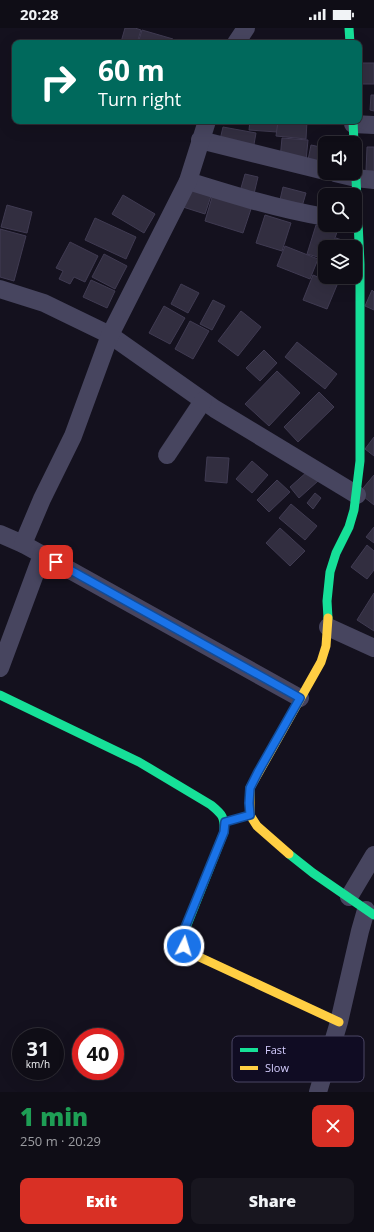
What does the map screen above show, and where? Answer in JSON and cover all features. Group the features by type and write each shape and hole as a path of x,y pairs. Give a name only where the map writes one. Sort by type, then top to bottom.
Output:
{"street":[{"path":"238,40 246,28"},
{"path":"350,28 350,40"},
{"path":"362,123 374,125"},
{"path":"23,544 42,499 73,436 110,335 188,181 206,124"},
{"path":"353,124 354,136"},
{"path":"200,140 318,168"},
{"path":"362,179 374,180"},
{"path":"188,181 232,195 318,216"},
{"path":"335,1036 360,931 370,912 312,873 277,845 257,826 250,815 249,803 250,788 258,772 321,662 326,646 328,627 327,601 330,572 336,553 349,527 357,495 361,425 360,264 357,232"},
{"path":"0,289 44,303 110,335 203,401 357,495"},
{"path":"168,455 203,401"},
{"path":"0,534 23,544 300,698"},
{"path":"0,668 42,555"},
{"path":"328,627 374,648"},
{"path":"0,695 140,762 210,805 221,814 225,822 224,832 182,935 184,946 194,955 339,1022"},
{"path":"225,822 250,815"},
{"path":"349,897 374,855"},
{"path":"318,1092 321,1082"}],"building":[{"path":"125,28 135,28 141,30 138,40 122,40"},
{"path":"142,30 173,39 173,40 139,40"},
{"path":"362,63 374,63 374,84 362,84"},
{"path":"371,95 374,95 374,111 370,110"},
{"path":"250,124 278,124 277,132 249,130"},
{"path":"278,124 307,124 306,139 276,136"},
{"path":"223,127 256,133 253,150 219,144"},
{"path":"282,138 308,140 306,161 280,159"},
{"path":"311,145 318,146 318,167 307,165"},
{"path":"367,147 374,147 374,171 366,171"},
{"path":"245,174 258,177 253,198 239,195"},
{"path":"283,187 306,193 301,210 279,204"},
{"path":"189,188 211,196 205,214 183,207"},
{"path":"213,194 252,206 243,233 205,221"},
{"path":"123,195 155,214 144,233 112,214"},
{"path":"7,205 32,212 27,233 1,227"},
{"path":"265,215 291,223 282,251 256,243"},
{"path":"95,218 136,237 126,259 85,240"},
{"path":"316,225 318,226 318,232 337,232 334,240 318,240 318,257 307,254"},
{"path":"0,229 26,236 14,281 0,277"},
{"path":"70,242 98,256 85,282 74,277 70,284 59,279 63,271 56,268"},
{"path":"285,246 318,259 310,279 277,266"},
{"path":"104,254 127,266 115,289 92,277"},
{"path":"313,275 318,277 318,284 337,285 327,309 303,300"},
{"path":"91,280 115,291 107,308 83,297"},
{"path":"181,284 199,293 188,313 171,304"},
{"path":"372,290 374,292 374,310 365,306"},
{"path":"213,300 225,306 212,330 200,324"},
{"path":"164,306 185,318 170,344 149,333"},
{"path":"241,311 261,327 238,356 218,341"},
{"path":"190,321 209,331 193,359 175,349"},
{"path":"297,342 337,374 325,389 285,357"},
{"path":"264,350 277,363 260,381 246,368"},
{"path":"277,371 300,393 269,426 245,404"},
{"path":"319,392 334,407 298,442 284,427"},
{"path":"374,437 374,456 365,449"},
{"path":"207,457 229,458 227,483 205,481"},
{"path":"252,461 268,475 252,493 236,479"},
{"path":"308,471 318,481 299,498 290,487"},
{"path":"374,475 374,505 359,493"},
{"path":"277,480 290,492 269,512 257,500"},
{"path":"315,493 321,498 313,509 307,503"},
{"path":"291,504 317,526 305,540 279,518"},
{"path":"374,527 374,543 366,537"},
{"path":"280,528 305,551 290,566 266,543"},
{"path":"367,545 374,551 374,570 367,579 351,567"},
{"path":"374,593 374,631 357,620"}],"traffic: fast":[{"path":"349,28 350,40"},
{"path":"353,124 354,136"},
{"path":"328,618 327,601 330,572 336,553 349,527 354,510 360,461 360,264 356,180"},
{"path":"0,695 139,762 211,805 222,816 224,832 183,935 184,946 188,950"},
{"path":"289,854 313,873 374,915"}],"traffic: slow":[{"path":"289,854 257,826 250,815 250,788 321,662 326,646 328,618"},
{"path":"188,950 195,955 339,1022"}],"route":[{"path":"56,562 300,698 250,788 250,815 225,822 224,832 188,924 182,935 184,946"}]}
